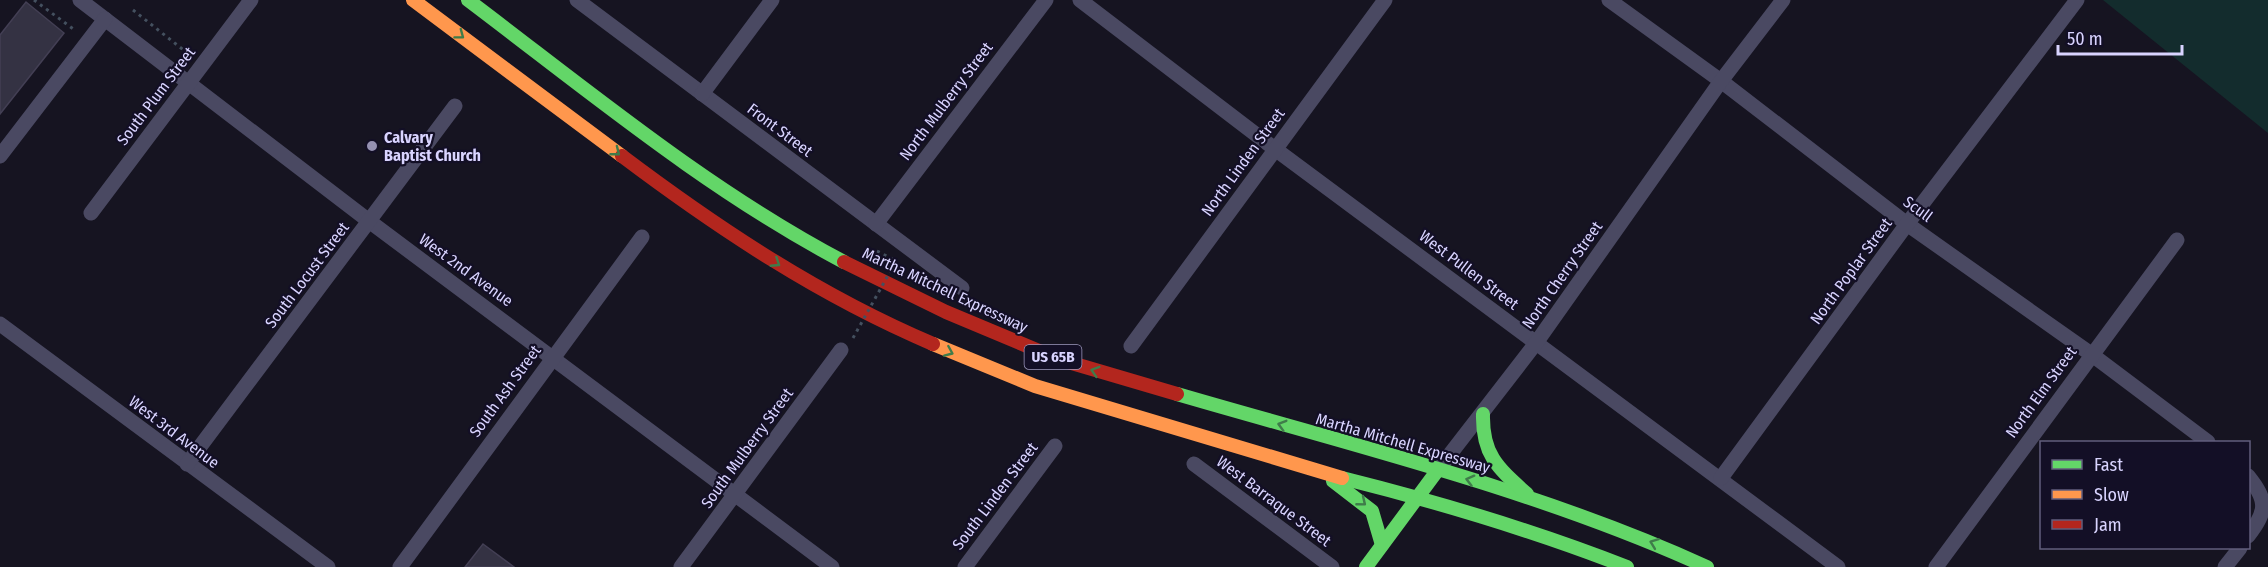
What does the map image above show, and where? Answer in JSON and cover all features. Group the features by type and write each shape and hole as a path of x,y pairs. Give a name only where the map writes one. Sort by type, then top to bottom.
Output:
{"main road":[{"name":"US 65B","path":"413,0 704,217 784,268 837,298 947,351 1035,386 1322,473 1417,496 1589,552 1627,567"},
{"name":"Martha Mitchell Expressway","path":"468,0 672,152 756,211 898,289 985,330 1058,359 1533,499 1663,547 1707,567"},
{"path":"1483,414 1481,436 1486,452 1503,472 1533,499"},
{"name":"North Cherry Street","path":"1366,567 1437,471"},
{"path":"1322,473 1372,511 1382,545"}],"street":[{"name":"West 2nd Avenue","path":"80,0 369,221 832,567"},
{"name":"South Plum Street","path":"91,213 250,0"},
{"name":"Front Street","path":"577,0 962,288"},
{"path":"702,94 772,0"},
{"name":"North Mulberry Street","path":"876,224 1046,0"},
{"name":"West Pullen Street","path":"1080,0 1838,567"},
{"name":"North Linden Street","path":"1131,346 1385,0"},
{"name":"Scull","path":"1609,0 1721,81 1907,224 2091,354 2207,441"},
{"name":"North Cherry Street","path":"1437,471 1536,343 1721,81 1783,0"},
{"name":"North Poplar Street","path":"1721,478 1907,224 2075,1"},
{"path":"0,156 105,19"},
{"name":"South Locust Street","path":"187,464 455,106"},
{"name":"South Ash Street","path":"400,567 642,237"},
{"name":"North Elm Street","path":"1935,567 2177,240"},
{"name":"West 3rd Avenue","path":"0,324 328,567"},
{"name":"South Mulberry Street","path":"681,567 841,350"},
{"name":"South Linden Street","path":"965,567 1055,446"},
{"name":"West Barraque Street","path":"1194,464 1332,567"},
{"path":"2250,479 2262,495 2265,504 2263,515 2250,533"},
{"path":"2225,567 2239,549"}],"path":[{"path":"34,0 80,34"},
{"path":"133,10 193,57"},
{"path":"853,338 896,261 877,251"}],"green space":[{"path":"2103,0 2268,0 2268,133"}],"building":[{"path":"26,2 64,33 0,114 0,35"},
{"path":"483,544 514,567 465,567"}],"traffic: fast":[{"path":"468,0 605,105 698,172 745,204 844,262"},
{"path":"1177,394 1512,492 1578,515 1707,567"},
{"path":"1483,414 1485,440 1494,460 1527,494"},
{"path":"1366,567 1437,471"},
{"path":"1342,478 1486,518 1627,567"},
{"path":"1333,481 1372,511 1382,545"}],"traffic: slow":[{"path":"413,0 622,156"},
{"path":"933,344 1035,386 1342,478"}],"traffic: jam":[{"path":"622,156 733,235 811,283 850,305 933,344"},
{"path":"844,262 946,312 1058,359 1177,394"}],"place":[{"name":"Calvary Baptist Church","path":"372,146"}]}
